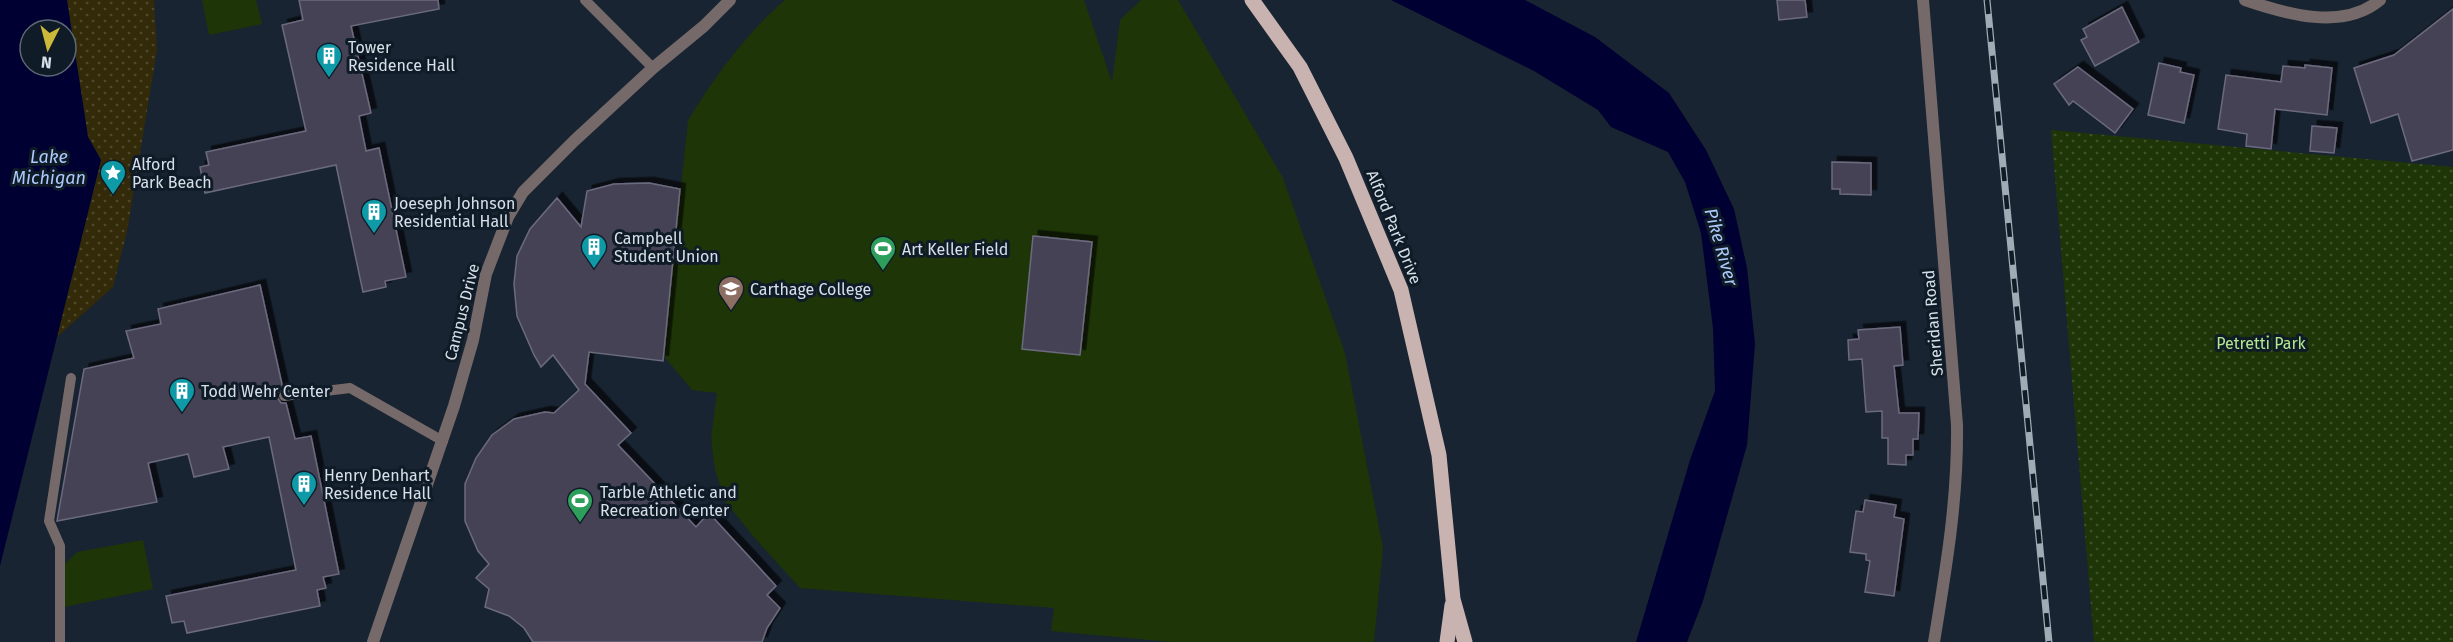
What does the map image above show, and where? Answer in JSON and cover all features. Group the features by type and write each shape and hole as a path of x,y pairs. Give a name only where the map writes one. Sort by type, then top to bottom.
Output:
{"main road":[{"name":"Alford Park Drive","path":"1252,0 1300,67 1346,158 1401,290 1439,455 1453,599 1465,642"},
{"name":"Alford Park Drive","path":"1447,642 1453,599"}],"street":[{"name":"Campus Drive","path":"373,642 442,441 473,340 486,274 508,217 523,192 574,141 653,68 704,27 730,0"},
{"name":"Sheridan Road","path":"1923,0 1957,425 1958,473 1953,523 1934,642"},
{"path":"2245,0 2274,9 2321,17 2351,16 2371,8 2380,0"}],"lane":[{"path":"585,0 653,68"},
{"path":"60,642 60,546 49,521 71,378"},
{"path":"284,396 350,388 442,441"}],"green space":[{"path":"202,0 256,0 262,24 209,35"},
{"name":"Art Keller Field","path":"785,0 1084,0 1112,82 1120,20 1141,0 1178,0 1283,178 1345,353 1383,548 1374,642 1171,642 1051,631 1054,608 800,588 725,501 715,470 711,438 717,393 692,390 663,355 688,121 732,57 771,12"},
{"name":"Petretti Park","path":"2051,130 2453,167 2453,642 2094,642"},
{"path":"143,540 153,589 64,607 63,566 77,552"}],"sand":[{"name":"Alford Park Beach","path":"67,0 154,0 157,50 127,232 113,287 57,337 101,160 88,137 78,72 78,18 70,18"}],"water":[{"name":"Lake Michigan","path":"0,0 67,0 70,18 18,18 18,78 78,78 78,72 88,137 101,160 0,566"},
{"name":"Pike River","path":"1391,0 1525,0 1595,37 1669,93 1706,150 1734,209 1747,268 1755,344 1747,445 1703,601 1687,642 1636,642 1690,460 1715,391 1713,328 1701,233 1685,182 1668,152 1611,127 1598,110 1534,71"}],"building":[{"path":"299,0 438,0 439,9 351,26 371,113 359,116 366,151 379,148 406,277 385,281 386,287 363,292 336,165 205,193 200,167 209,165 206,152 306,131 282,25 303,20"},
{"path":"1777,0 1805,0 1807,17 1779,20"},
{"path":"2122,7 2139,42 2095,66 2081,40 2087,37 2083,29"},
{"path":"2453,9 2453,150 2412,161 2398,114 2371,123 2354,68 2394,55"},
{"path":"2159,63 2181,68 2180,72 2194,75 2184,123 2148,115"},
{"path":"2305,65 2332,68 2327,115 2275,109 2271,149 2246,146 2247,134 2218,129 2226,75 2281,82 2283,66 2305,68"},
{"path":"2078,67 2133,109 2115,133 2073,101 2069,105 2054,84"},
{"path":"2312,126 2337,128 2334,153 2310,151"},
{"path":"1832,162 1871,163 1871,195 1840,194 1840,189 1832,189"},
{"path":"649,183 680,189 663,361 589,352 585,384 631,433 618,445 696,527 709,513 776,586 767,595 780,608 767,628 762,642 533,642 524,628 509,616 485,607 489,589 476,578 489,564 478,551 465,521 465,484 476,458 492,435 514,419 545,412 554,413 579,390 553,355 541,367 534,355 517,316 514,284 517,256 530,229 557,198 581,227 587,191 614,184"},
{"path":"1033,236 1092,242 1080,355 1022,349"},
{"name":"Todd Wehr Center","path":"260,285 283,389 277,393 277,397 281,403 286,403 295,439 311,436 339,574 323,577 326,588 317,590 320,606 187,633 184,621 172,623 166,596 296,570 269,437 223,447 229,469 194,477 188,454 148,463 157,502 57,521 84,369 134,358 126,331 161,324 158,309"},
{"path":"1900,327 1903,365 1894,366 1899,413 1919,413 1918,439 1913,439 1913,455 1906,455 1906,465 1888,464 1888,438 1882,438 1882,411 1866,412 1862,359 1849,360 1848,340 1859,339 1858,330"},
{"path":"1865,500 1896,505 1894,517 1904,519 1894,596 1865,592 1870,561 1866,560 1866,554 1850,552 1856,511 1863,512"}],"railway":[{"path":"1987,0 2049,642"}],"place":[{"name":"Tower Residence Hall","path":"329,79"},
{"name":"Alford Park Beach","path":"113,196"},
{"name":"Joeseph Johnson Residential Hall","path":"374,235"},
{"name":"Campbell Student Union","path":"594,270"},
{"name":"Art Keller Field","path":"883,272"},
{"name":"Carthage College","path":"731,312"},
{"name":"Todd Wehr Center","path":"182,414"},
{"name":"Henry Denhart Residence Hall","path":"304,507"},
{"name":"Tarble Athletic and Recreation Center","path":"580,524"}]}
